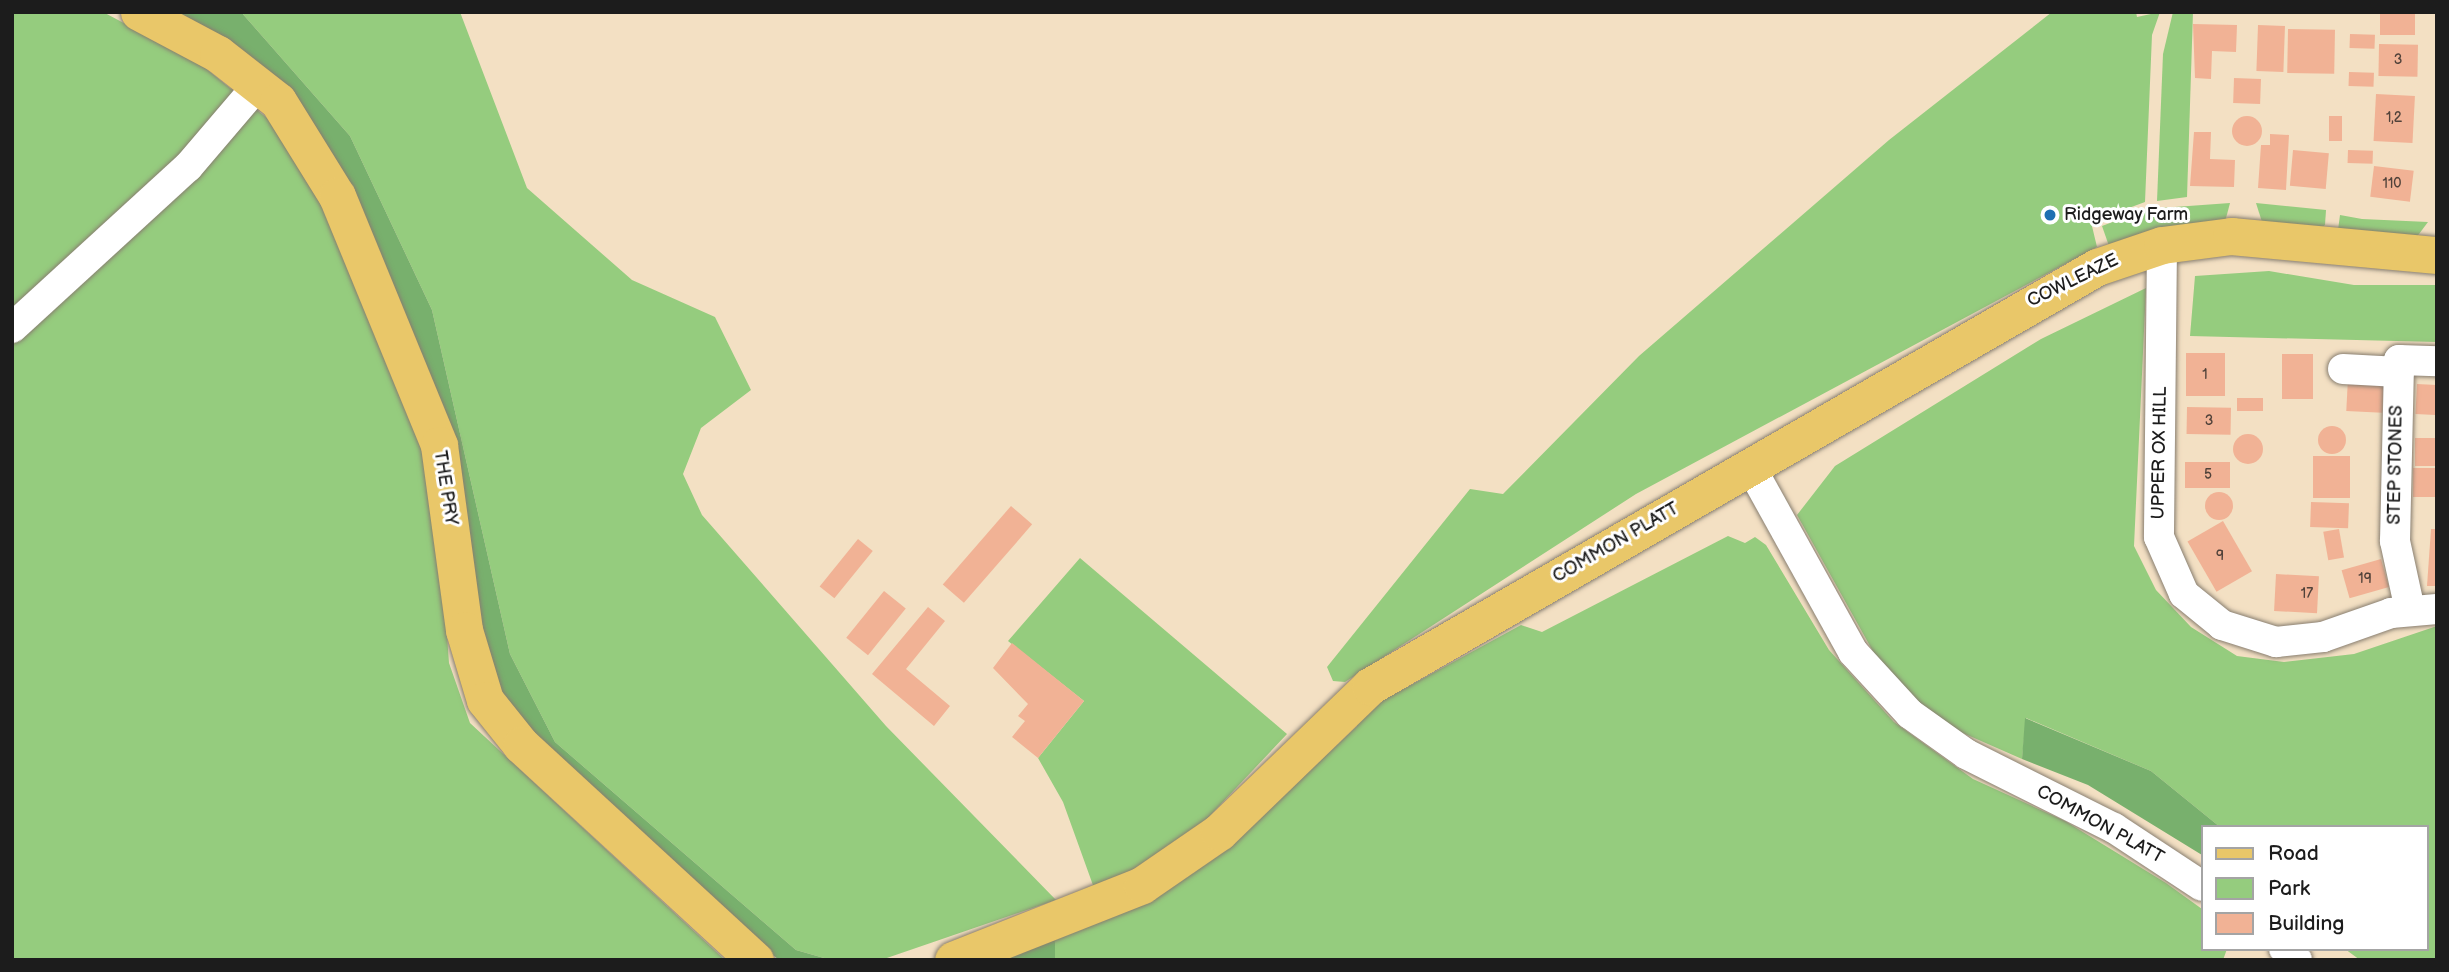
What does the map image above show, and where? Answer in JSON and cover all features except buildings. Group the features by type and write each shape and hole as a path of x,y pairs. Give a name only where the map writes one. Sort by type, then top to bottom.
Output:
{"main road":[{"name":"THE PRY","path":"139,12 218,54 259,84 295,121 324,172 421,396 439,446 464,630 485,700 521,745 755,960"},
{"name":"COWLEAZE","path":"1750,466 2063,283 2162,244 2256,236 2369,253 2437,255"},
{"name":"COMMON PLATT","path":"953,960 1142,885 1219,832 1370,686 1750,466"}],"street":[{"path":"12,328 188,167 259,84"},
{"path":"2437,240 2437,255"},
{"name":"UPPER OX HILL","path":"2162,244 2158,509 2174,580 2221,625 2276,642 2323,637 2424,610"},
{"path":"2343,369 2437,361"},
{"name":"STEP STONES","path":"2399,366 2395,541 2424,610"},
{"name":"COMMON PLATT","path":"1750,466 1853,652 1910,714 1966,754 2114,828 2200,885"}],"green space":[{"path":"12,12 103,12 199,63 273,123 327,209 420,443 442,566 449,663 470,723 725,960 12,960"},
{"path":"163,12 241,12 350,136 432,310 510,654 555,742 796,950 831,960 779,960 683,879 508,714 481,664 457,487 333,162"},
{"path":"241,12 460,12 527,188 632,280 715,317 751,390 701,428 683,474 702,515 886,726 1056,900 881,960 831,960 796,950 555,742 510,654 432,310 350,136"},
{"path":"2052,12 2136,12 2137,17 2160,12 2152,35 2145,202 2091,222 2097,247 1636,494 1345,682 1333,681 1327,667 1470,489 1503,494 1639,356 1889,140"},
{"path":"2173,12 2193,12 2187,197 2157,201 2163,54"},
{"path":"2230,203 2225,222 2109,246 2102,226 2147,209"},
{"path":"2256,203 2326,210 2325,225 2318,230 2262,222"},
{"path":"2340,215 2362,219 2428,222 2416,238 2338,230"},
{"path":"2269,271 2354,285 2437,285 2437,342 2190,336 2195,276"},
{"path":"2146,288 2134,546 2156,590 2191,627 2237,656 2284,662 2354,654 2437,626 2437,960 2360,960 2348,951 2428,951 2428,825 2218,825 2151,771 2026,718 2022,759 1956,730 1905,693 1880,664 1797,515 1835,466 2041,339"},
{"path":"1728,536 1745,543 1755,537 1766,545 1829,650 1894,722 1973,779 2065,821 2166,883 2200,908 2200,951 2226,951 2223,960 1055,960 1055,937 1155,899 1247,830 1357,726 1356,715 1521,625 1542,632"},
{"path":"1080,558 1287,734 1205,821 1155,859 1094,888 1063,802 1038,758 1084,701 1008,641"},
{"path":"2025,718 2151,771 2218,825 2200,825 2200,854 2088,785 2022,759"},
{"path":"1055,937 1055,960 977,960"}],"place":[{"name":"Ridgeway Farm","path":"2050,215"}]}
